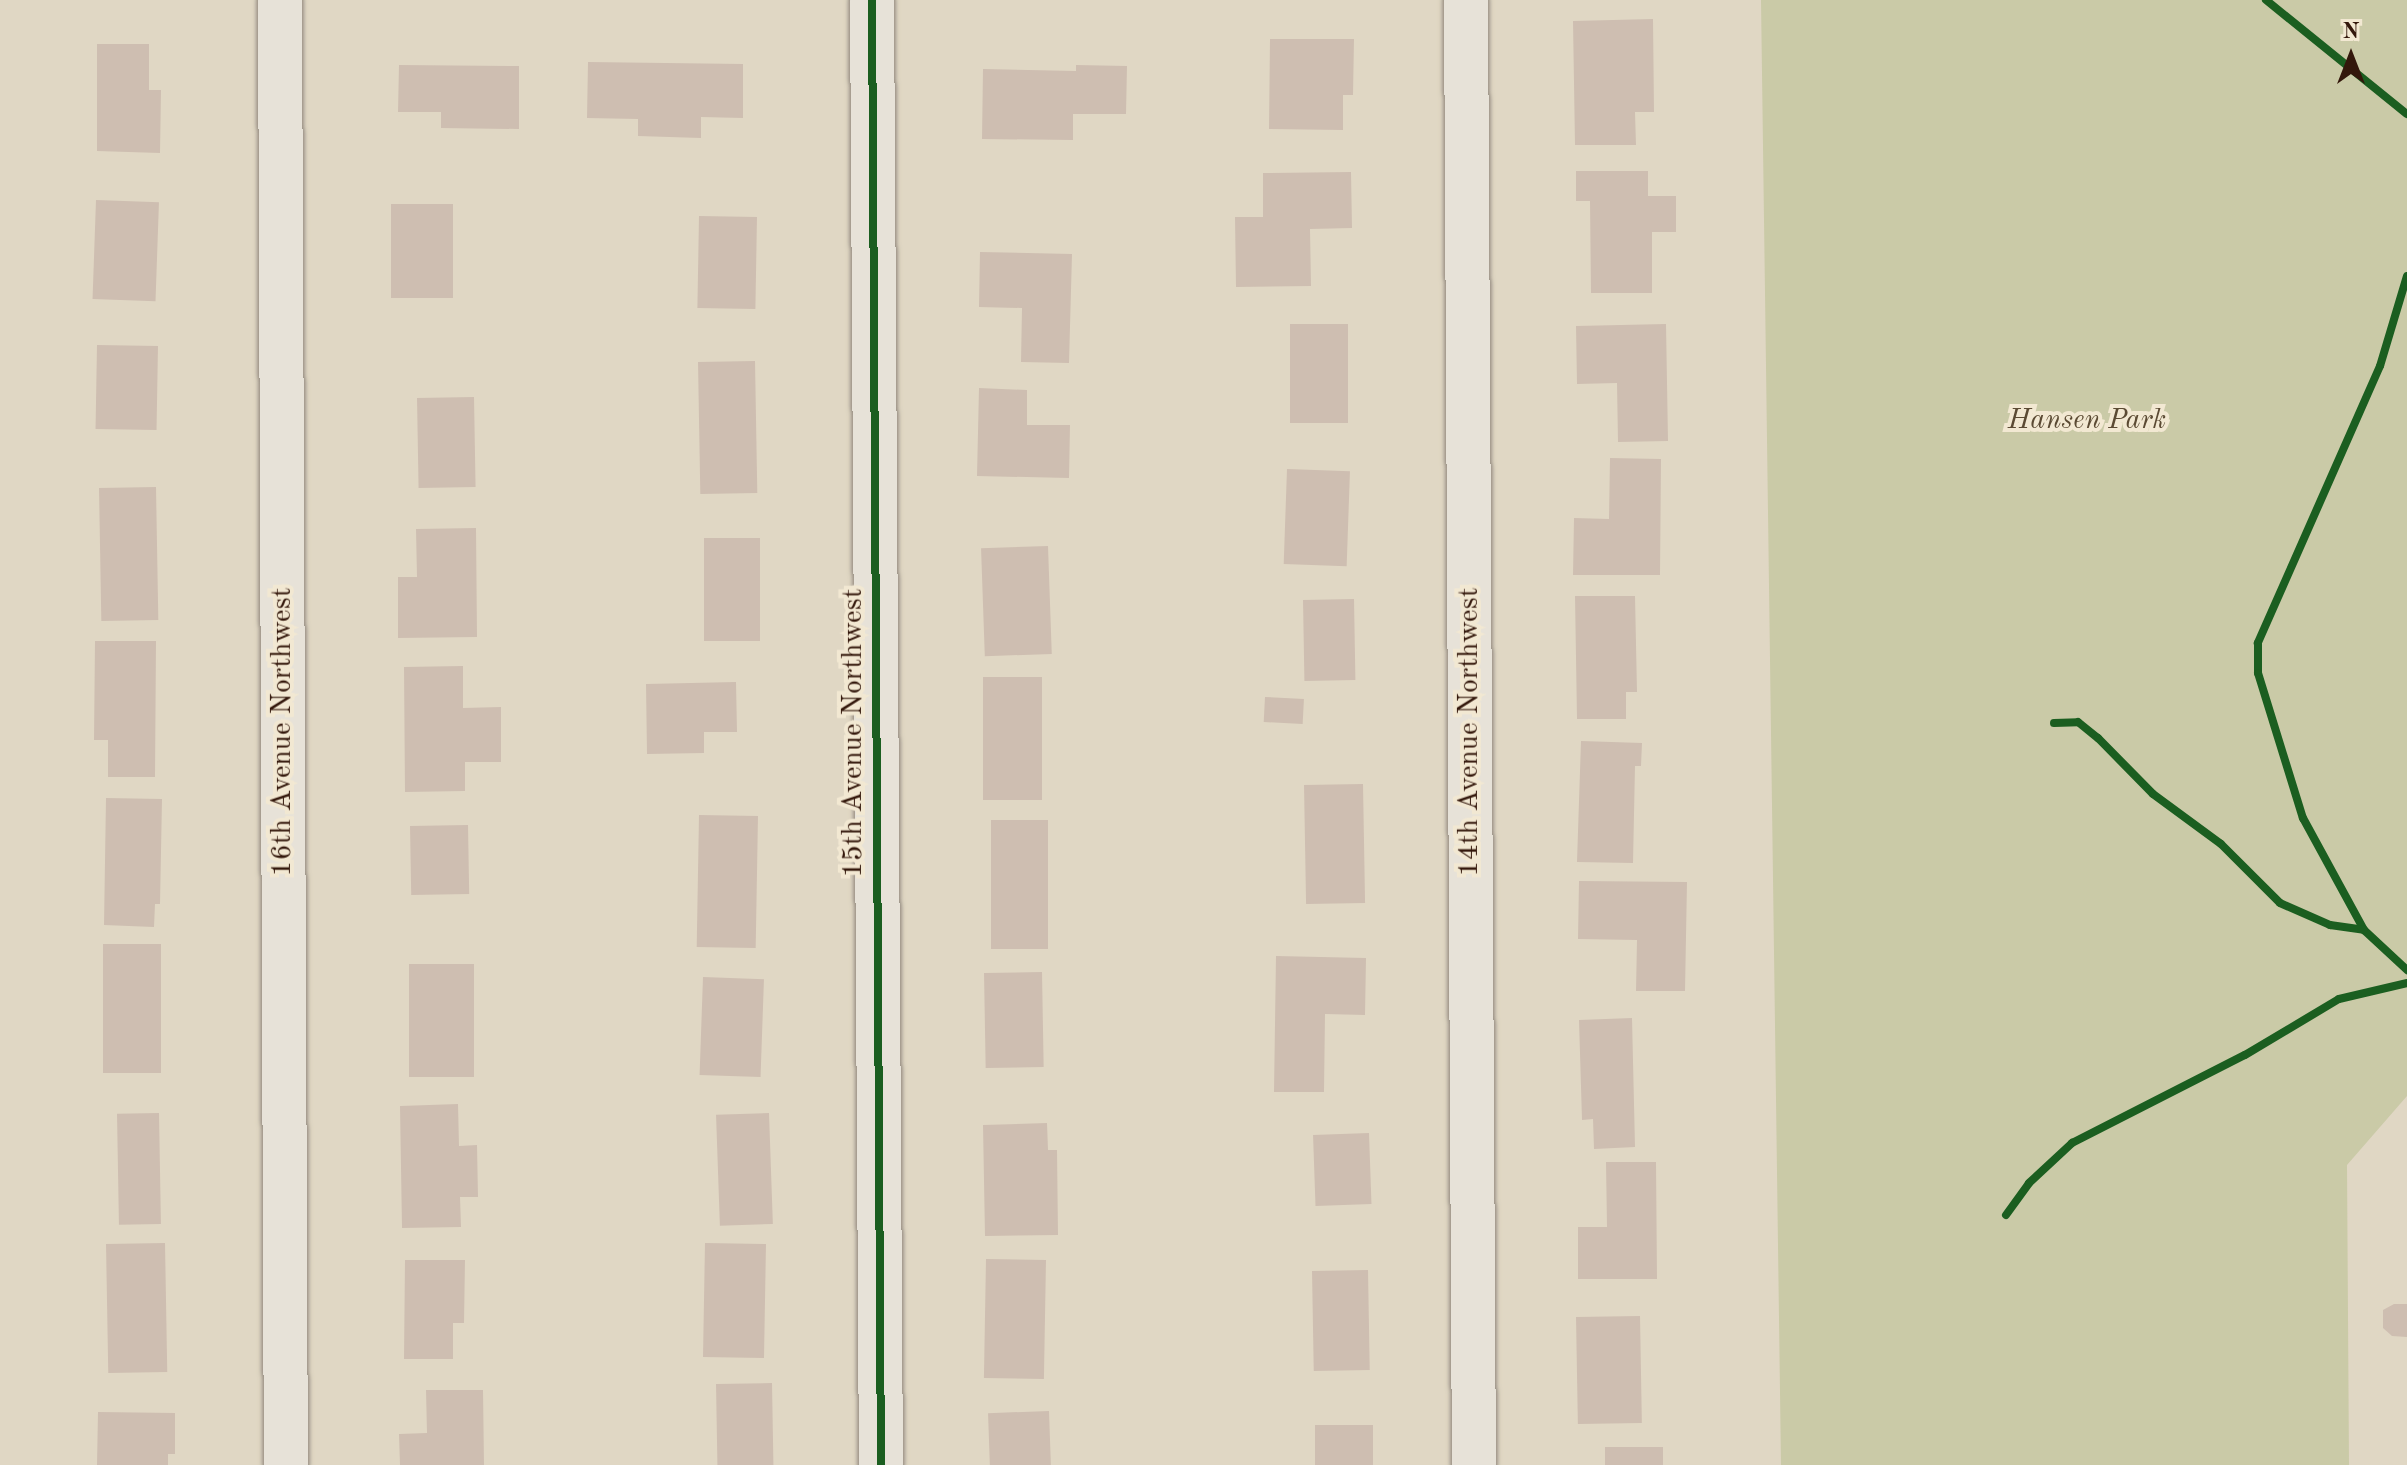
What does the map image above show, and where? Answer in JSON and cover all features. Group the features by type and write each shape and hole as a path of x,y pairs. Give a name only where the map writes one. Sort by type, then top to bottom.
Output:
{"street":[{"name":"16th Avenue Northwest","path":"280,0 286,1465"},
{"name":"15th Avenue Northwest","path":"872,0 881,1465"},
{"name":"14th Avenue Northwest","path":"1466,0 1474,1465"}],"green space":[{"name":"Hansen Park","path":"1761,0 2407,0 2407,1096 2347,1165 2349,1465 1781,1465"}],"building":[{"path":"1653,19 1654,112 1635,112 1636,145 1575,145 1573,21"},
{"path":"1270,39 1354,39 1353,95 1343,95 1343,130 1269,129"},
{"path":"97,44 149,44 149,90 161,90 160,153 97,151"},
{"path":"588,62 743,64 743,118 701,117 701,138 638,136 638,119 587,118"},
{"path":"399,65 519,66 519,129 441,128 441,112 398,112"},
{"path":"1076,65 1127,66 1126,114 1073,114 1073,140 982,139 983,69 1076,71"},
{"path":"1576,171 1648,171 1648,196 1676,196 1676,232 1652,232 1652,293 1591,293 1590,201 1576,201"},
{"path":"1351,172 1352,228 1310,229 1311,286 1236,287 1235,217 1263,217 1263,173"},
{"path":"96,200 159,202 156,301 93,299"},
{"path":"391,204 453,204 453,298 391,298"},
{"path":"699,216 757,217 755,309 697,308"},
{"path":"980,252 1072,254 1069,363 1021,362 1022,308 979,307"},
{"path":"1290,324 1348,324 1348,423 1290,423"},
{"path":"1666,324 1668,441 1618,442 1617,383 1577,384 1576,326"},
{"path":"97,345 158,346 157,430 96,429"},
{"path":"755,361 757,493 700,494 698,362"},
{"path":"979,388 1027,390 1027,425 1070,425 1069,478 977,476"},
{"path":"474,397 476,487 419,488 417,398"},
{"path":"1610,458 1661,459 1660,575 1573,575 1574,518 1609,519"},
{"path":"1287,469 1350,471 1347,566 1284,564"},
{"path":"156,487 158,620 101,621 99,488"},
{"path":"476,528 477,637 398,638 398,577 417,577 416,529"},
{"path":"704,538 760,538 760,641 704,641"},
{"path":"1048,546 1052,654 985,656 981,548"},
{"path":"1575,596 1635,596 1637,692 1626,692 1626,719 1577,719"},
{"path":"1354,599 1355,680 1304,681 1303,600"},
{"path":"95,641 156,641 155,777 108,777 108,740 94,740"},
{"path":"463,666 463,708 501,707 501,762 465,762 465,791 405,792 404,667"},
{"path":"983,677 1042,677 1042,800 983,800"},
{"path":"736,682 737,732 704,732 704,753 647,754 646,684"},
{"path":"1265,697 1304,699 1303,724 1264,722"},
{"path":"1581,741 1642,743 1641,766 1635,766 1633,863 1577,862"},
{"path":"1363,784 1365,903 1306,904 1304,785"},
{"path":"106,798 162,799 160,904 155,904 154,927 104,925"},
{"path":"699,815 758,816 756,948 697,947"},
{"path":"991,820 1048,820 1048,949 991,949"},
{"path":"468,825 469,894 411,895 410,826"},
{"path":"1579,881 1687,882 1685,991 1636,991 1637,940 1578,939"},
{"path":"103,944 161,944 161,1073 103,1073"},
{"path":"1276,956 1366,958 1365,1015 1325,1014 1324,1092 1274,1092"},
{"path":"409,964 474,964 474,1077 409,1077"},
{"path":"1042,972 1044,1067 986,1068 984,973"},
{"path":"703,977 764,979 761,1077 700,1075"},
{"path":"1632,1018 1635,1147 1594,1149 1593,1119 1582,1120 1579,1020"},
{"path":"458,1104 459,1146 477,1145 478,1197 460,1197 461,1227 402,1228 400,1106"},
{"path":"159,1113 161,1224 119,1225 117,1114"},
{"path":"769,1113 773,1224 720,1226 716,1115"},
{"path":"1047,1123 1048,1150 1057,1150 1058,1235 985,1236 983,1125"},
{"path":"1369,1133 1371,1204 1316,1206 1313,1135"},
{"path":"1606,1162 1656,1162 1657,1279 1578,1279 1578,1227 1607,1227"},
{"path":"165,1243 167,1372 108,1373 106,1244"},
{"path":"705,1243 766,1244 764,1358 703,1357"},
{"path":"986,1259 1046,1260 1044,1379 984,1378"},
{"path":"405,1260 465,1260 464,1323 453,1323 453,1359 404,1359"},
{"path":"1368,1270 1370,1370 1314,1371 1312,1271"},
{"path":"2394,1304 2407,1304 2407,1337 2392,1336 2383,1328 2383,1310"},
{"path":"1640,1316 1642,1423 1578,1424 1576,1317"},
{"path":"772,1383 773,1465 717,1465 716,1384"},
{"path":"426,1390 483,1390 484,1465 400,1465 399,1434 427,1433"},
{"path":"1049,1411 1051,1465 990,1465 988,1413"},
{"path":"98,1412 175,1413 175,1454 168,1454 168,1465 97,1465"},
{"path":"1315,1425 1373,1425 1373,1465 1315,1465"},
{"path":"1605,1447 1663,1447 1663,1465 1605,1465"}],"cycle path":[{"path":"872,0 881,1465"},
{"path":"2266,0 2407,114"},
{"path":"2407,276 2380,366 2258,643 2258,673 2303,818 2364,930 2407,970"},
{"path":"2054,723 2078,722 2153,794 2221,844 2280,903 2330,925 2364,930"},
{"path":"2006,1215 2029,1183 2072,1143 2245,1055 2339,999 2407,983"}]}
